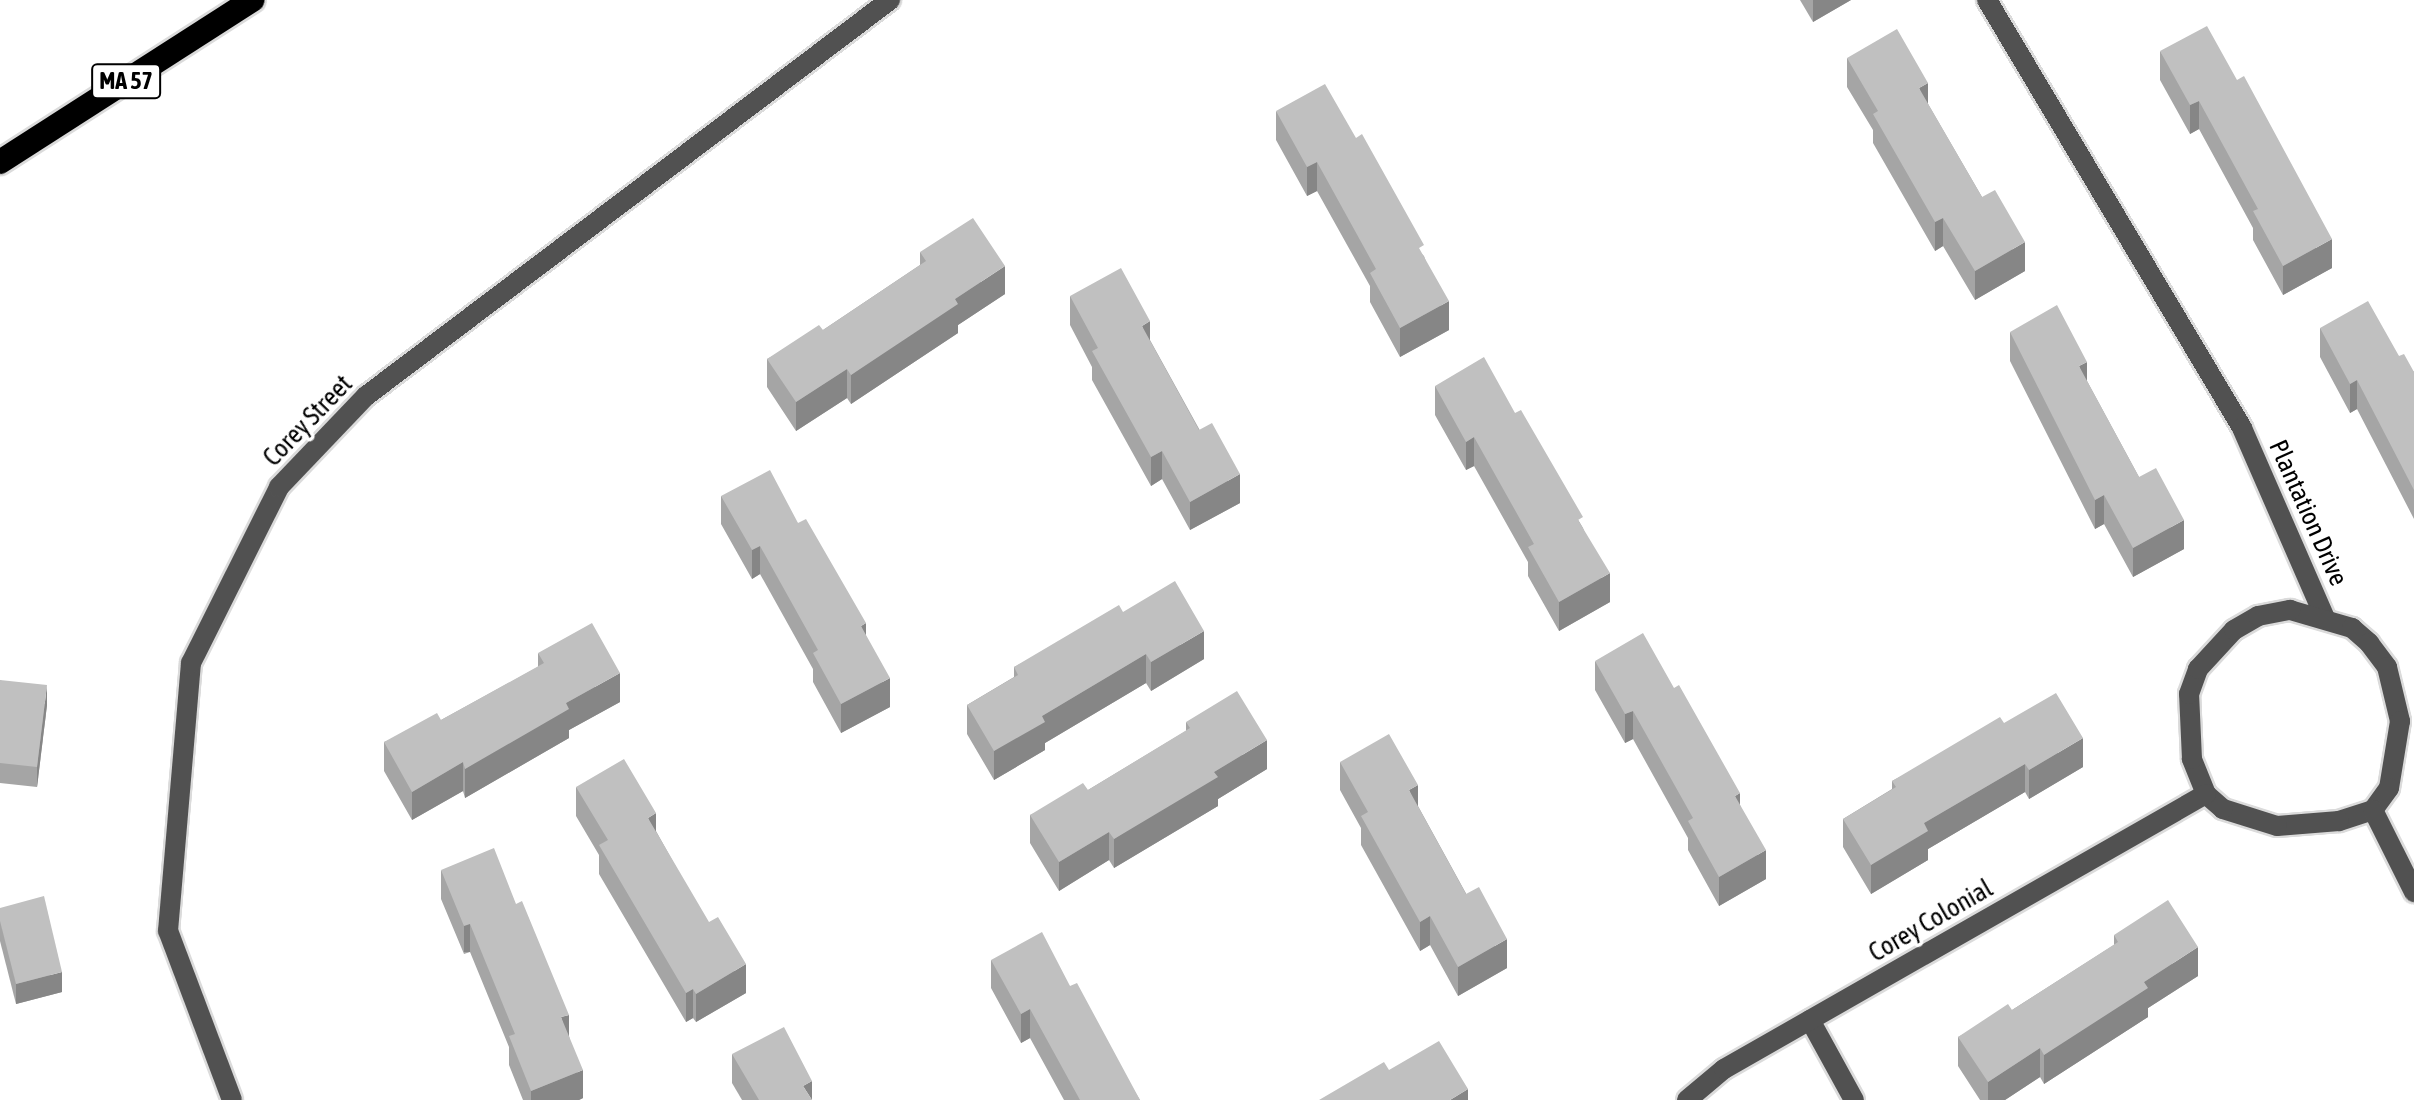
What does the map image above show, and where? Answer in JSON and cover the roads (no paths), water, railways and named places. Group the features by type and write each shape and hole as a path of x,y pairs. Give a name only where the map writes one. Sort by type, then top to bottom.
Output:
{"highway":[{"name":"MA 57","path":"0,162 252,0"}],"street":[{"name":"Corey Street","path":"232,1100 168,931 191,663 279,487 366,396 890,0"},
{"name":"Plantation Drive","path":"1987,0 2242,428 2325,618"},
{"name":"Plantation Drive","path":"2206,794 2192,759 2189,694 2198,669 2234,630 2258,616 2290,610 2325,618"},
{"path":"2206,794 2223,809 2277,826 2339,821 2373,810 2389,788 2397,755 2398,695 2387,667 2369,643 2352,628 2325,618"},
{"name":"Corey Colonial","path":"1687,1100 1724,1069 2206,794"},
{"path":"2373,810 2414,892"},
{"path":"1810,1020 1854,1100"}]}
